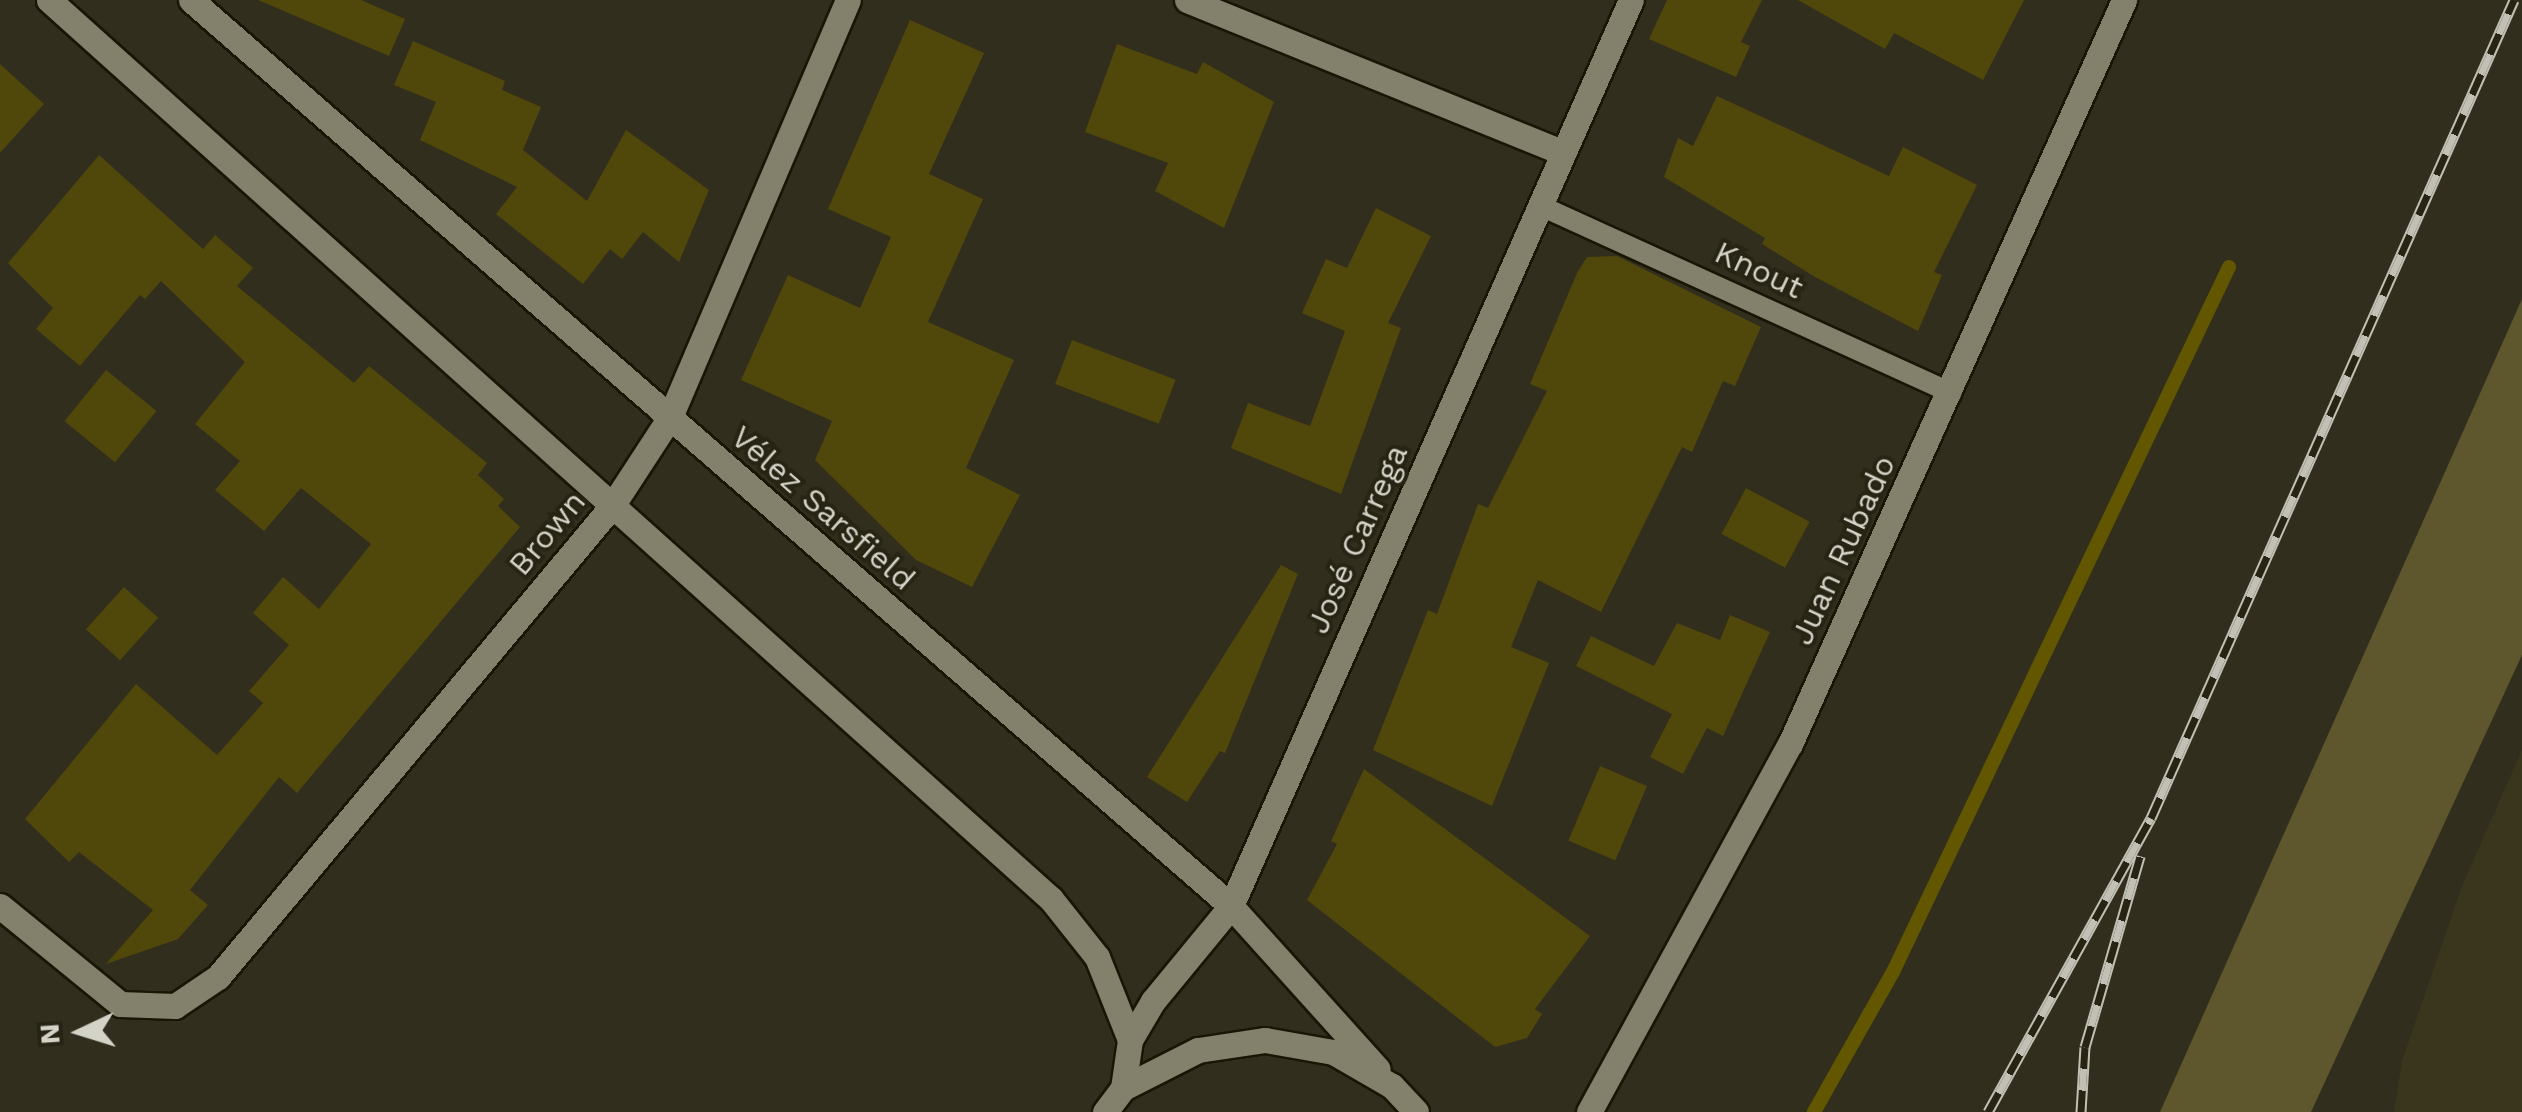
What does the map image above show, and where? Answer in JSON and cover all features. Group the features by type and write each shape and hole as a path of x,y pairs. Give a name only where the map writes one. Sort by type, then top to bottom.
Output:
{"street":[{"path":"49,0 1052,899 1098,957 1130,1040"},
{"name":"Vélez Sarsfield","path":"192,0 1231,906 1416,1112"},
{"name":"Brown","path":"0,906 103,993 156,1009 196,996 218,977 612,506 670,417 848,0"},
{"path":"1187,0 1563,153"},
{"name":"José Carrega","path":"1123,1088 1130,1040 1167,982 1231,906 1631,0"},
{"name":"Juan Rubado","path":"1589,1112 1790,744 1951,393 2124,0"},
{"path":"1105,1112 1123,1088 1198,1050 1265,1040 1333,1052 1392,1086"}],"lane":[{"name":"Knout","path":"1540,206 1951,393"}],"shaded area":[{"path":"2522,299 2522,655 2311,1112 2160,1112"},
{"path":"2522,750 2522,1112 2394,1112 2402,1061 2462,886"}],"building":[{"path":"258,0 361,0 405,19 389,56"},
{"path":"1667,0 1762,0 1741,42 1750,46 1736,77 1649,39"},
{"path":"1798,0 2024,0 1983,80 1894,33 1885,49"},
{"path":"910,20 984,53 929,174 983,199 928,322 1014,360 966,468 1020,495 972,587 916,560 815,460 832,421 741,380 788,275 860,308 891,237 828,209"},
{"path":"413,41 505,81 502,90 541,107 523,150 587,201 626,130 709,190 679,262 643,232 622,259 610,249 583,284 496,214 517,187 420,140 436,102 394,85"},
{"path":"1117,44 1197,74 1203,62 1274,102 1224,228 1155,191 1168,163 1085,132"},
{"path":"0,64 44,104 0,153"},
{"path":"1717,96 1889,176 1903,147 1977,185 1934,272 1942,275 1918,331 1815,277 1762,244 1765,238 1664,177 1678,138 1693,146"},
{"path":"99,155 203,249 215,235 253,268 237,286 354,383 369,366 487,463 478,475 504,499 498,506 520,527 297,793 279,777 190,890 208,905 178,939 106,964 153,910 79,852 69,862 25,819 136,684 217,755 263,703 249,691 289,645 253,613 283,577 319,609 371,544 301,488 264,531 215,490 240,461 195,424 245,362 161,281 145,299 140,295 80,366 36,329 53,308 8,263"},
{"path":"1376,208 1431,236 1388,323 1401,328 1341,494 1231,448 1248,403 1310,426 1345,331 1302,313 1326,259 1347,268"},
{"path":"1617,256 1761,327 1735,386 1723,381 1692,452 1682,447 1601,612 1538,580 1511,647 1549,663 1492,806 1373,750 1428,610 1437,614 1478,504 1488,508 1547,391 1530,384 1577,273 1587,257"},
{"path":"1072,340 1176,380 1159,424 1055,384"},
{"path":"106,370 157,411 115,462 64,421"},
{"path":"1746,488 1810,522 1785,568 1722,534"},
{"path":"1281,565 1298,574 1225,753 1220,751 1187,802 1147,777"},
{"path":"124,587 158,618 120,660 86,629"},
{"path":"1730,615 1770,632 1723,736 1707,728 1683,774 1650,757 1672,714 1576,666 1591,636 1654,666 1677,623 1720,640"},
{"path":"1600,766 1647,786 1615,860 1568,841"},
{"path":"1364,769 1590,936 1535,1009 1542,1014 1527,1038 1495,1047 1307,900 1337,844 1331,841"}],"waterway":[{"path":"1814,1112 1893,972 2229,267"}],"railway":[{"path":"1988,1112 2151,818 2514,0"},
{"path":"2081,1112 2085,1047 2140,856"}]}
